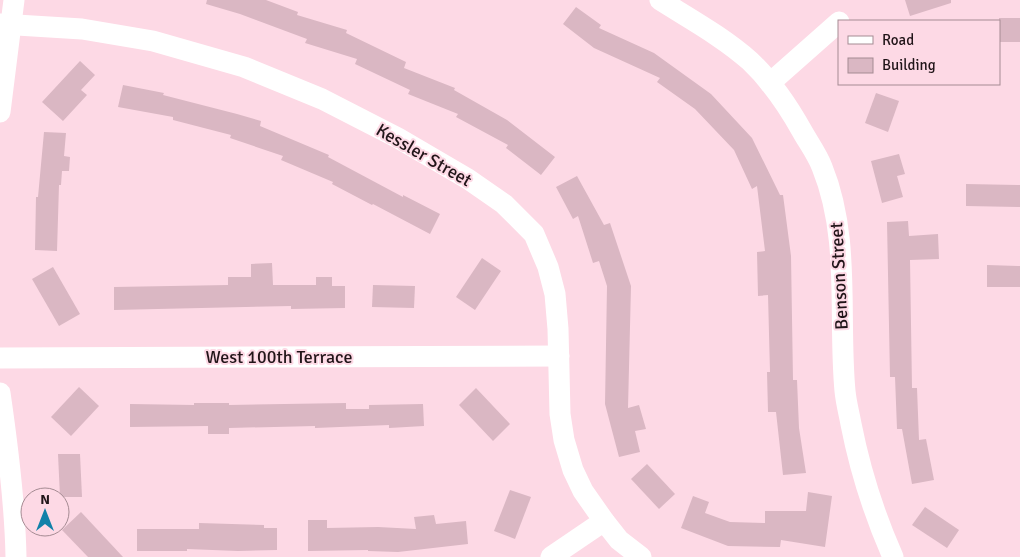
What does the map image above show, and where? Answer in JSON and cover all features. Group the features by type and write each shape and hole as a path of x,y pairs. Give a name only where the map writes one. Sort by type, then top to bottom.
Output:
{"street":[{"path":"0,112 6,24 14,0"},
{"name":"Benson Street","path":"660,0 726,42 750,62 770,83 792,115 822,166 835,208 841,250 842,345 845,393 856,450 870,500 892,557"},
{"path":"770,83 838,23"},
{"name":"Kessler Street","path":"6,24 82,29 153,41 244,68 322,99 398,138 468,179 504,204 534,234 548,267 555,294 560,414 564,440 573,470 583,491 604,521 619,540 641,557"},
{"name":"West 100th Terrace","path":"0,358 559,356"},
{"path":"0,393 10,461 16,523 16,557"},
{"path":"551,557 604,521"}],"building":[{"path":"207,0 266,0 298,12 297,15 347,30 346,33 406,62 404,68 455,88 454,90 507,120 555,157 541,175 506,148 508,145 456,117 458,114 408,94 410,90 355,64 357,59 305,43 307,39 240,14 206,4"},
{"path":"905,0 951,0 951,3 910,16"},
{"path":"576,7 601,25 599,28 654,53 711,94 752,138 780,195 783,195 791,256 793,380 797,380 799,428 806,473 783,475 776,412 768,412 767,372 770,372 768,295 758,296 757,252 765,251 757,186 752,189 734,150 695,109 657,82 660,78 594,48 563,24"},
{"path":"999,18 1020,18 1020,42 1000,42"},
{"path":"80,61 95,75 81,90 87,95 63,121 42,102"},
{"path":"123,85 164,93 163,95 261,121 260,126 329,155 328,157 403,197 403,195 440,214 430,234 332,184 333,182 281,160 283,156 230,138 231,135 173,120 173,117 118,107"},
{"path":"876,93 899,101 888,132 865,123"},
{"path":"44,132 66,133 64,156 70,157 69,171 62,171 61,185 59,185 57,251 35,250 36,197 38,197"},
{"path":"899,154 905,174 897,176 903,197 882,203 871,161"},
{"path":"577,176 604,225 610,223 631,286 628,408 639,405 646,429 635,431 640,452 619,457 605,404 607,286 599,261 593,263 578,216 573,219 556,187"},
{"path":"966,184 1020,185 1020,207 966,206"},
{"path":"908,221 909,236 938,234 939,259 910,260 912,388 917,388 919,440 926,439 934,480 912,484 902,429 897,429 895,377 890,377 887,222"},
{"path":"482,258 501,271 475,310 456,297"},
{"path":"272,263 273,285 316,285 316,277 332,277 332,286 345,286 345,308 291,309 291,306 114,310 114,287 228,285 228,277 251,277 251,264"},
{"path":"987,265 1020,266 1020,287 987,287"},
{"path":"53,267 80,314 59,326 32,279"},
{"path":"373,285 415,286 414,308 372,307"},
{"path":"79,387 99,406 71,436 51,417"},
{"path":"476,388 510,424 493,441 459,405"},
{"path":"194,403 229,403 229,405 346,403 346,409 369,409 369,405 423,404 424,426 389,428 389,425 315,428 315,426 229,428 229,434 208,434 208,426 130,427 130,404 194,405"},
{"path":"58,454 80,454 82,497 70,497 70,487 60,487"},
{"path":"647,464 675,494 659,509 631,479"},
{"path":"510,490 531,497 515,539 494,531"},
{"path":"808,492 832,496 825,547 781,540 780,547 728,546 681,528 693,496 709,502 705,513 730,522 765,523 765,511 806,511"},
{"path":"925,507 959,530 947,548 912,525"},
{"path":"81,512 123,557 88,557 69,537 70,522"},
{"path":"434,515 436,524 466,521 468,544 398,552 368,550 308,551 308,520 327,520 327,528 378,527 416,529 414,517"},
{"path":"199,523 264,525 264,528 277,528 277,550 187,549 187,551 137,551 137,529 199,529"}]}
